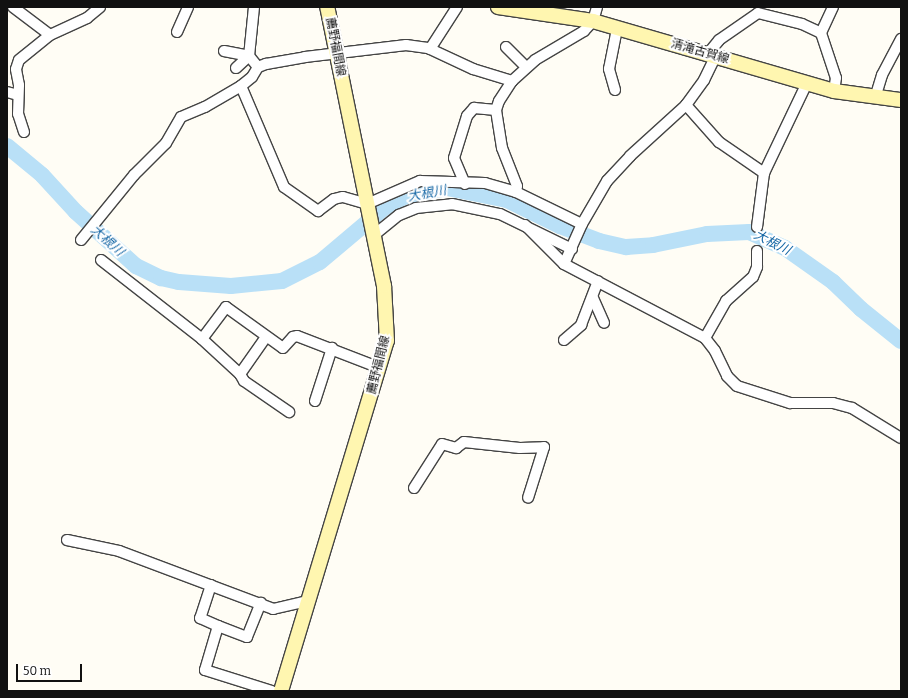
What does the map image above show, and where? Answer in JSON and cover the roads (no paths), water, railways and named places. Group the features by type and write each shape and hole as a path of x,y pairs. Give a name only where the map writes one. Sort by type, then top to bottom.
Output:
{"main road":[{"name":"薦野福間線","path":"281,691 387,341 387,305 328,7"},
{"name":"清滝古賀線","path":"498,7 593,21 834,92 901,100"}],"street":[{"path":"13,7 50,36"},
{"path":"24,132 18,114 16,69 19,60 50,36 87,18 100,7"},
{"path":"177,32 188,7"},
{"path":"236,68 249,56 254,7"},
{"path":"430,49 457,7"},
{"path":"516,192 517,186 502,148 496,110 512,81 526,67 550,49 584,31 593,21 597,7"},
{"path":"833,7 821,33 836,78 834,92"},
{"path":"564,264 582,224 607,181 630,156 686,105 704,80 711,56 719,40 758,14 802,24 821,33"},
{"path":"615,90 609,69 617,29"},
{"path":"875,98 882,75 901,39"},
{"path":"81,240 134,175 166,143 181,117 206,107 241,86 252,77 258,68 305,57 406,45 430,49 473,69 512,81"},
{"path":"506,47 526,67"},
{"path":"224,51 249,56 258,68"},
{"path":"757,228 764,173 807,83"},
{"path":"241,86 284,187 318,211 334,199 342,196 368,207 420,181 465,184 485,183 516,192 582,224"},
{"path":"7,92 18,95"},
{"path":"686,105 719,142 764,173"},
{"path":"465,184 454,158 467,116 474,108 496,110"},
{"path":"374,234 399,215 416,208 436,204 465,206 500,214 572,249"},
{"path":"525,225 564,264 705,338 716,351 726,376 737,386 790,403 833,403 852,408 901,438"},
{"path":"705,338 726,301 753,277 757,267 757,251"},
{"path":"101,260 202,339 240,374 244,381 289,412"},
{"path":"564,340 581,325 594,298 598,281"},
{"path":"594,298 604,323"},
{"path":"202,339 226,307 283,348 293,337 297,336 332,348 380,368"},
{"path":"240,374 266,337"},
{"path":"315,401 332,348"},
{"path":"414,488 442,444 456,448 464,442 520,448 544,447 528,498"},
{"path":"67,540 119,551 273,609 308,601"},
{"path":"211,585 200,618 218,626 247,637 261,604"},
{"path":"218,626 205,670 272,691"}],"waterway":[{"name":"大根川","path":"7,146 42,175 76,212 136,266 161,278 179,282 231,286 282,281 320,262 384,208 406,196 447,188 507,200 560,226 599,241 626,247 653,245 707,234 749,232 785,248 833,282 861,309 901,341"}]}
